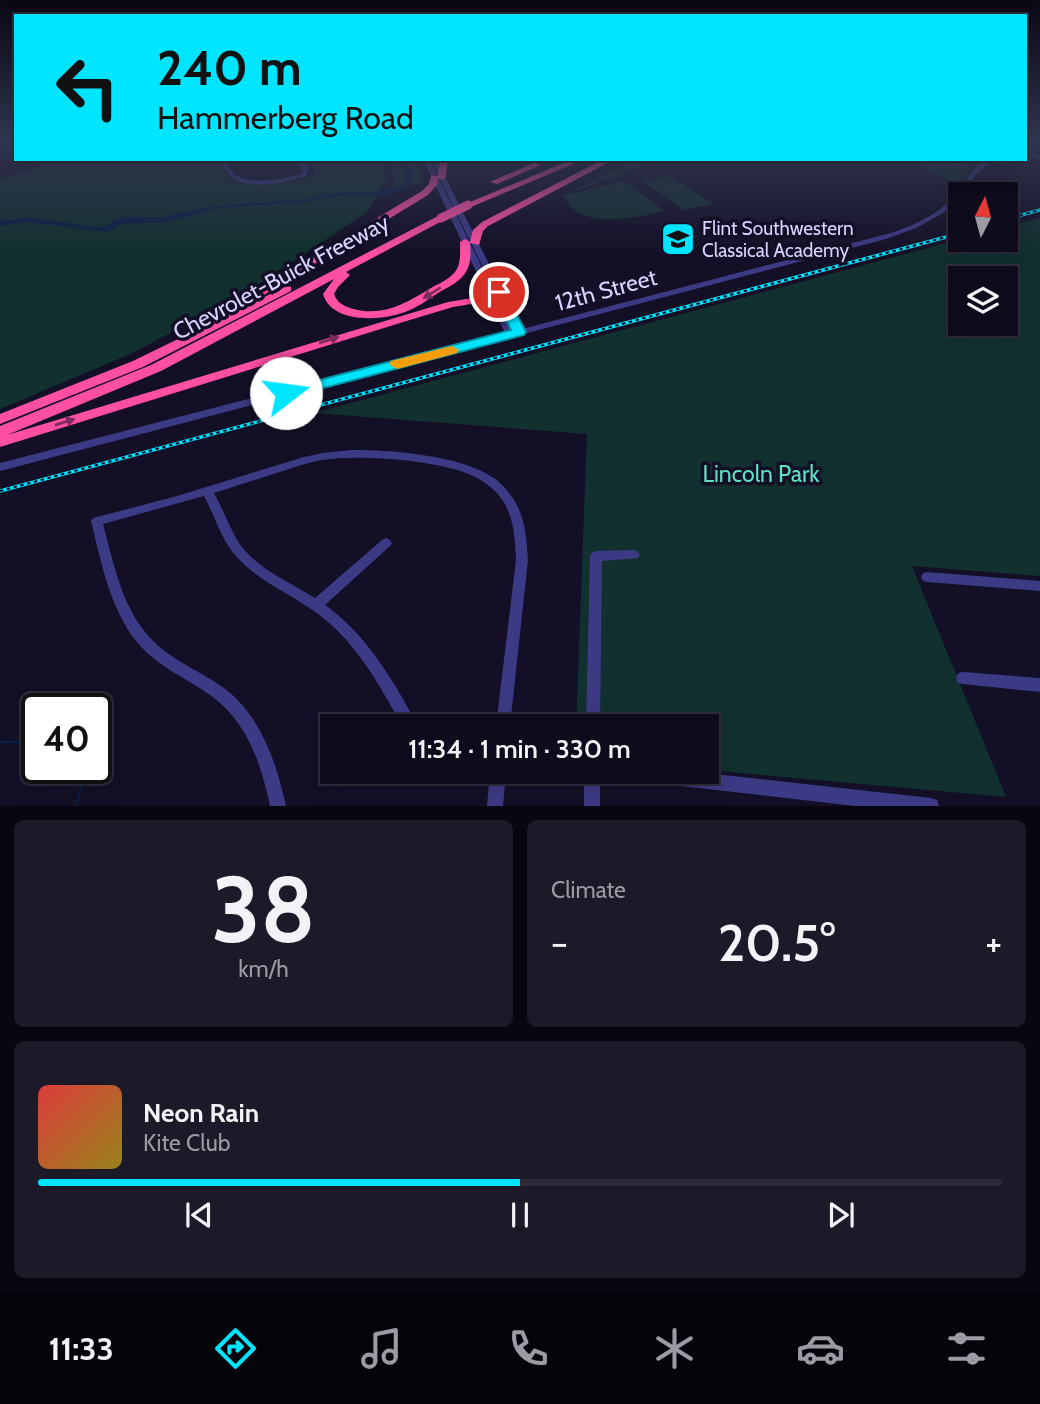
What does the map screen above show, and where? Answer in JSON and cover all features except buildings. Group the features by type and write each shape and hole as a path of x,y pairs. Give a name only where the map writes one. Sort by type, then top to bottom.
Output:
{"highway":[{"path":"119,373 232,310 425,193 437,179"},
{"path":"467,200 502,179"},
{"name":"Chevrolet-Buick Freeway","path":"0,419 119,373 467,200 517,179"},
{"name":"Chevrolet-Buick Freeway","path":"467,200 526,179"},
{"path":"410,236 337,281 329,292 332,303 344,311 364,315 384,314 407,307 461,274 466,265 470,243 485,224 573,179"},
{"name":"Chevrolet-Buick Freeway","path":"0,432 156,368 410,236 439,214"},
{"path":"0,442 409,316 495,295"}],"street":[{"path":"238,179 276,181 290,179"},
{"path":"439,179 514,334"},
{"name":"12th Street","path":"0,467 897,233 943,210 958,195 969,179"},
{"path":"278,806 271,772 251,727 218,692 151,648 126,613 97,521 331,455 353,454 444,461 474,471 496,486 517,515 522,532 522,560 504,714"},
{"path":"207,491 239,552 263,573 316,605 341,624 368,653 387,681 404,714"},
{"path":"316,605 386,543"},
{"path":"593,714 597,556 634,555"},
{"path":"926,578 1040,586"},
{"path":"963,678 1040,685"},
{"path":"719,782 931,806"},
{"path":"495,806 497,784"},
{"path":"592,784 592,806"}],"green space":[{"path":"0,179 233,179 271,183 300,179 387,179 367,212 237,299 128,355 0,409"},
{"path":"394,179 423,179 424,182 393,188"},
{"path":"596,179 610,179 565,195 622,182 628,183 664,211 618,219 595,218 574,210 563,196"},
{"path":"674,179 714,204 684,210 642,181"},
{"path":"945,179 963,179 961,182 952,182"},
{"name":"Lincoln Park","path":"1040,218 1040,576 912,566 1006,797 719,771 719,714 576,714 587,434 314,413 948,242 948,252 1018,252 1018,224"}],"water":[{"path":"405,179 412,179 405,190 388,195 339,196 306,202 222,208 167,222 122,224 108,232 27,222 0,226 0,220 37,218 100,228 122,217 160,218 208,207 312,198 333,193 375,192 404,184"}],"waterway":[{"path":"0,742 21,742"},
{"path":"76,806 80,784"}],"railway":[{"path":"1018,216 1040,210"},
{"path":"0,491 948,236"}],"slow traffic":[{"path":"397,364 452,350"}],"place":[{"name":"Flint Southwestern Classical Academy","path":"678,239"}],"route":[{"path":"286,393 519,332 499,292"}]}
